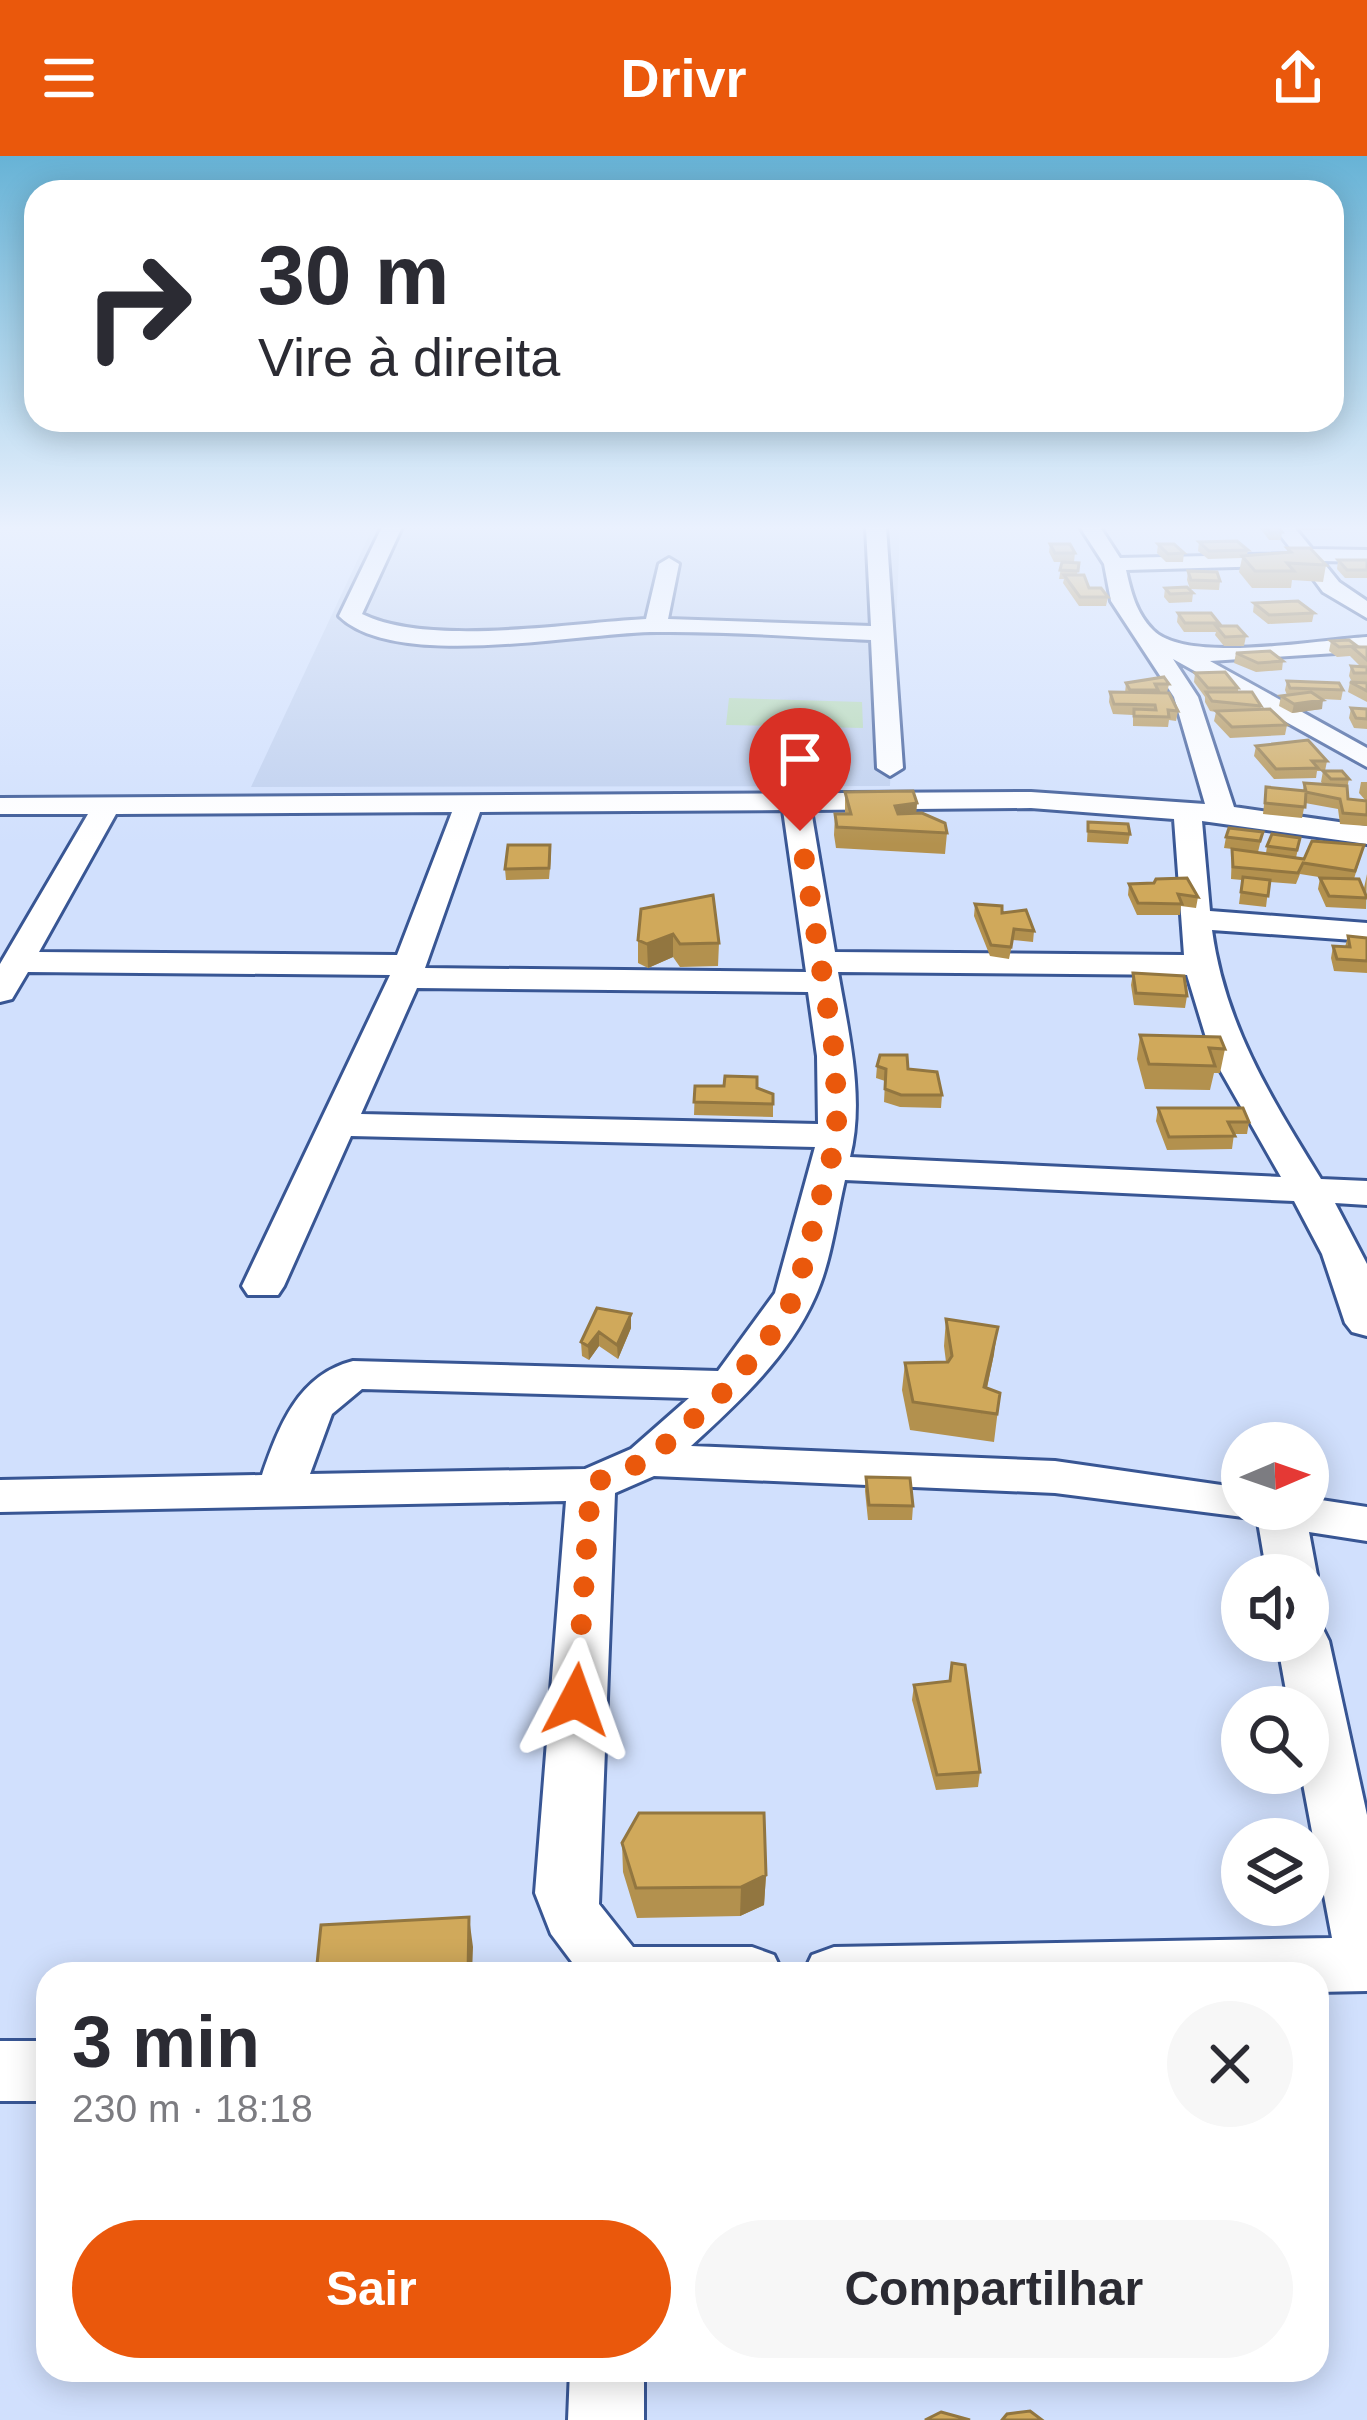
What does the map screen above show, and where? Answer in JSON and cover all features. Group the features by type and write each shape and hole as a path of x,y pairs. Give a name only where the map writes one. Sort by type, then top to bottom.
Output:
{"street":[{"path":"399,633 436,638 526,633"},
{"path":"846,633 880,634 890,768"},
{"path":"1146,633 1195,717 1205,812 1197,919 1200,964 1229,1055 1350,1272 1367,1323"},
{"path":"1150,638 1367,759"},
{"path":"1185,656 1367,644"},
{"path":"0,806 467,808 1031,800 1205,812 1367,836"},
{"path":"0,1496 591,1484 648,1460 730,1386 780,1323 796,1293 834,1152 835,1056 796,804"},
{"path":"7,978 106,806"},
{"path":"263,1286 406,972 467,808"},
{"path":"1197,919 1367,932"},
{"path":"7,978 1200,964"},
{"path":"337,1125 834,1152 1367,1193"},
{"path":"280,1491 308,1413 327,1387 353,1375 537,1376 730,1386"},
{"path":"648,1460 1055,1477 1221,1502"},
{"path":"591,1484 565,1893 572,1916 607,1962"},
{"path":"1329,1518 1367,1524"},
{"path":"1307,1662 1367,1961 1326,1962"},
{"path":"0,2071 36,2071"},
{"path":"606,2420 607,2382"}],"shaded area":[{"path":"323,633 896,633 890,786 251,787"}],"green space":[{"path":"729,698 862,702 863,728 726,725"}],"building":[{"path":"1349,640 1357,646 1339,647 1331,641"},
{"path":"1352,647 1367,647 1367,660"},
{"path":"1270,651 1283,661 1258,663 1236,653"},
{"path":"1351,666 1367,667 1367,673 1354,673"},
{"path":"1225,672 1238,688 1208,688 1195,673"},
{"path":"1164,677 1169,684 1155,684 1158,690 1130,690 1126,683"},
{"path":"1287,681 1339,683 1343,690 1290,688"},
{"path":"1110,692 1169,693 1178,711 1168,710 1169,717 1134,716 1134,709 1156,710 1155,705 1114,704"},
{"path":"1206,692 1252,692 1261,706 1212,701"},
{"path":"1311,692 1323,700 1294,704 1281,696"},
{"path":"1351,708 1367,709 1367,719 1356,718"},
{"path":"1270,709 1287,725 1232,727 1216,711"},
{"path":"1308,740 1327,761 1312,761 1318,768 1276,769 1256,746"},
{"path":"1323,771 1342,771 1349,779 1331,779"},
{"path":"1304,783 1347,786 1348,799 1367,801 1367,815 1343,813 1340,799 1306,792 1305,807 1265,803 1266,787 1306,791"},
{"path":"913,791 917,803 895,806 898,814 922,813 945,823 947,833 837,827 835,814 851,814 845,792"},
{"path":"1088,822 1128,824 1130,834 1088,831"},
{"path":"1229,828 1263,832 1260,841 1226,837"},
{"path":"1272,834 1300,838 1297,850 1267,846"},
{"path":"1312,841 1364,845 1355,871 1303,863 1298,873 1233,867 1232,849 1304,859"},
{"path":"508,845 550,845 549,868 505,869"},
{"path":"1243,877 1270,880 1268,896 1241,892"},
{"path":"1187,878 1198,897 1178,894 1182,904 1138,903 1129,884 1156,879"},
{"path":"1320,878 1359,879 1367,898 1329,896"},
{"path":"713,895 719,943 680,944 673,934 647,944 638,940 641,909"},
{"path":"975,904 1002,906 1002,913 1026,910 1034,931 1014,929 1011,947 991,945"},
{"path":"1348,936 1367,938 1367,961 1337,959 1333,946 1350,947"},
{"path":"1133,973 1184,976 1187,996 1136,993"},
{"path":"1140,1035 1220,1037 1225,1049 1209,1048 1215,1066 1149,1064"},
{"path":"880,1055 907,1055 908,1069 937,1072 942,1095 901,1095 885,1089 886,1069 877,1066"},
{"path":"725,1076 757,1077 757,1088 773,1094 773,1104 694,1102 695,1086 724,1086"},
{"path":"1158,1108 1243,1108 1249,1122 1228,1122 1235,1136 1169,1137"},
{"path":"597,1308 631,1314 617,1345 599,1332 588,1346 581,1342"},
{"path":"946,1319 998,1327 984,1387 1000,1393 997,1414 913,1402 905,1363 948,1362 952,1356"},
{"path":"866,1477 910,1478 913,1506 869,1505"},
{"path":"952,1663 965,1665 980,1772 937,1775 914,1685 950,1681"},
{"path":"639,1813 764,1813 766,1875 741,1887 636,1888 622,1843"},
{"path":"469,1917 468,1962 317,1962 321,1925"},
{"path":"1030,2411 1042,2420 1002,2420 1007,2414"},
{"path":"941,2412 970,2420 925,2420"}],"route":[{"path":"576,1700 591,1484 648,1460 730,1386 780,1323 796,1293 831,1168 837,1136 835,1056 800,831"}]}
